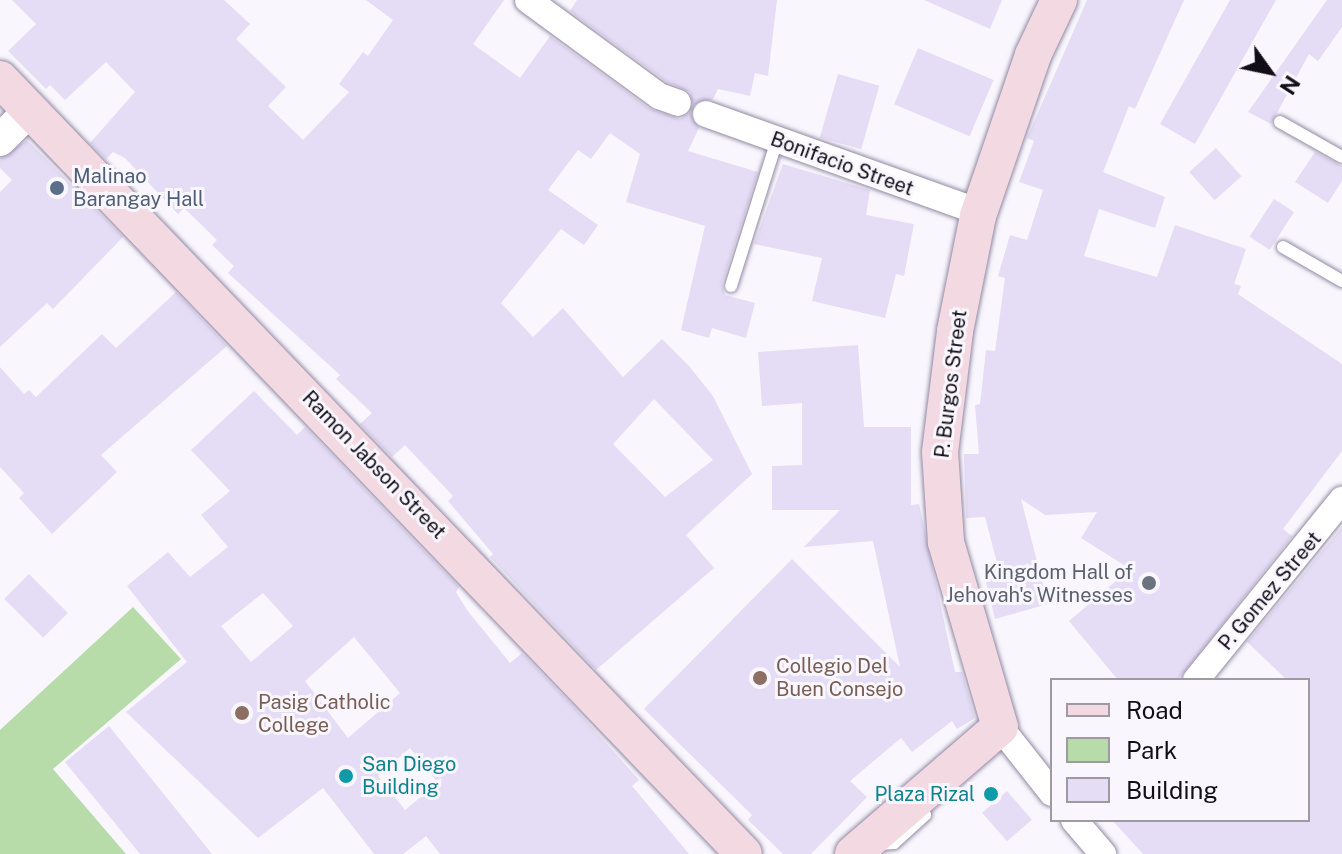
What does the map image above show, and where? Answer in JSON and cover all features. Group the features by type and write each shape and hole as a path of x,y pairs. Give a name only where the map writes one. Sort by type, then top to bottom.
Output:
{"main road":[{"name":"P. Burgos Street","path":"1000,727 946,542 940,452 955,331 979,212 1033,55 1059,0"},
{"name":"Ramon Jabson Street","path":"0,79 744,854"},
{"path":"861,847 946,784 1000,727"}],"street":[{"path":"528,0 659,96 678,103"},
{"path":"0,140 30,110"},
{"name":"Bonifacio Street","path":"706,114 979,212"},
{"name":"P. Gomez Street","path":"1198,678 1342,500"},
{"path":"1000,727 1050,790"},
{"path":"1076,822 1103,854"}],"lane":[{"path":"1280,122 1342,157"},
{"path":"731,286 777,140"},
{"path":"1283,247 1342,281"},
{"path":"861,847 894,843 933,808"}],"green space":[{"path":"133,607 181,659 53,769 126,854 0,854 0,730"}],"building":[{"path":"12,0 224,0 250,24 236,39 286,87 268,106 303,140 349,92 339,84 363,52 368,56 393,20 366,0 504,0 473,44 520,78 550,36 650,109 680,119 691,112 699,128 688,151 758,172 722,284 725,295 755,303 746,338 712,328 709,338 681,330 705,226 626,202 640,154 610,133 591,159 578,150 548,190 598,225 584,245 561,229 501,303 533,337 563,308 623,377 662,339 689,366 713,396 752,474 686,535 714,568 596,670 490,557 493,554 448,501 453,496 405,445 392,457 360,424 372,413 336,379 340,375 228,273 234,266 212,245 217,240 184,208 178,214 125,158 113,152 106,159 90,143 135,92 106,62 65,100 50,85 46,89 8,51 36,24","holes":["654,399 713,460 665,497 613,444"]},
{"path":"577,0 777,0 768,76 755,73 750,96 718,89 713,99 693,105 690,92 667,82 570,11"},
{"path":"924,0 1002,0 990,29"},
{"path":"1087,0 1184,0 1135,109 1129,106 1103,172 1165,197 1155,228 1099,209 1084,256 1157,277 1175,225 1246,249 1234,284 1241,286 1238,294 1342,364 1342,451 1283,529 1292,536 1180,678 1116,678 1069,621 1130,569 1081,538 1097,512 1045,515 1021,499 1048,604 995,619 982,567 997,563 985,517 966,518 964,454 979,454 975,405 980,404 986,350 995,351 1005,278 998,276 1010,235 1027,240 1043,190 1019,182 1034,141 1027,138"},
{"path":"1230,0 1276,0 1195,144 1160,124"},
{"path":"1327,0 1342,0 1342,27 1318,61 1309,54 1271,124 1248,112"},
{"path":"918,48 993,80 970,136 894,104"},
{"path":"838,74 879,86 861,149 820,137"},
{"path":"27,140 123,237 53,309 47,303 0,347 0,192 12,180 0,168 0,158"},
{"path":"1216,148 1241,176 1215,200 1189,172"},
{"path":"1315,152 1342,166 1342,181 1328,203 1295,182"},
{"path":"783,164 870,190 866,215 914,224 904,276 896,274 885,318 812,301 822,258 754,244"},
{"path":"1274,199 1294,212 1270,250 1249,237"},
{"path":"176,292 227,346 101,455 117,472 52,534 19,498 24,493 0,467 0,367 24,394 29,390 36,397 102,334 116,348"},
{"path":"858,345 864,427 911,427 911,505 919,504 955,672 962,672 975,718 957,729 952,721 912,752 901,738 850,781 867,797 811,854 783,854 748,820 752,815 644,709 792,559 900,667 873,541 804,547 840,510 772,510 772,466 802,465 802,403 762,406 758,352"},
{"path":"254,391 297,435 305,427 459,587 456,592 467,610 510,663 522,653 575,708 639,780 632,786 689,854 440,854 426,836 403,854 374,854 323,788 258,838 126,712 187,662 127,586 168,552 190,577 228,547 201,515 230,491 191,450","holes":["263,593 293,626 251,662 221,626","354,637 400,693 348,738 305,681","410,748 438,783 405,810 378,776"]},
{"path":"1342,527 1342,854 1143,854 1114,822 1310,822 1310,678 1285,678 1247,642"},
{"path":"29,574 68,613 43,638 4,599"},
{"path":"109,726 212,854 140,854 65,762"},
{"path":"1007,791 1032,820 1007,841 982,813"}],"place":[{"name":"Malinao Barangay Hall","path":"57,188"},
{"name":"Kingdom Hall of Jehovah's Witnesses","path":"1149,583"},
{"name":"Collegio Del Buen Consejo","path":"760,678"},
{"name":"Pasig Catholic College","path":"242,713"},
{"name":"San Diego Building","path":"346,776"},
{"name":"Plaza Rizal","path":"991,794"}]}
